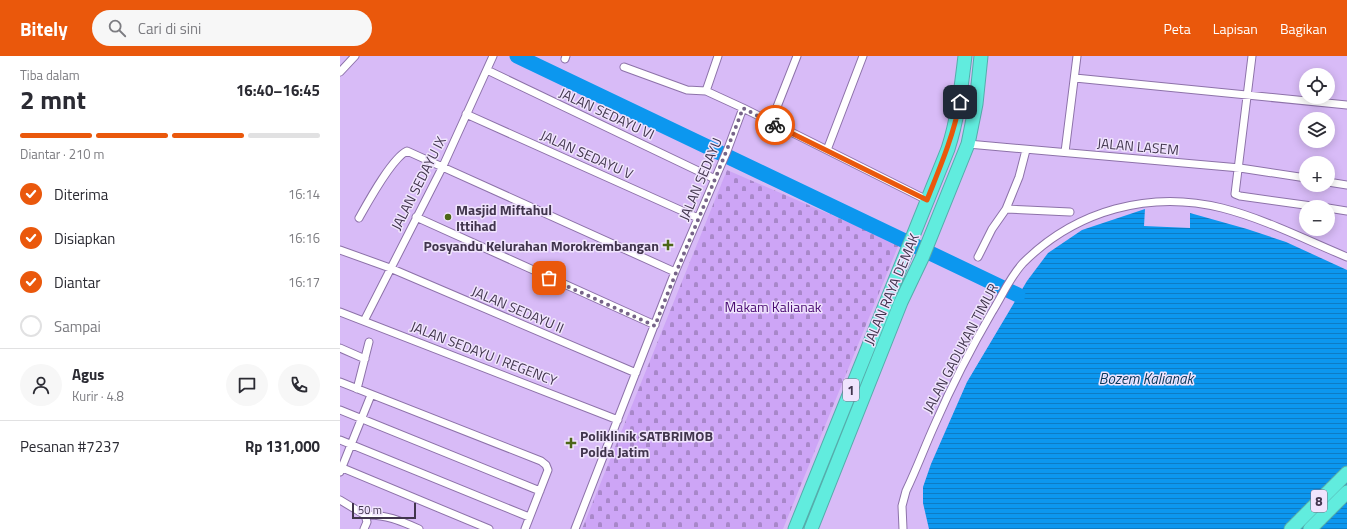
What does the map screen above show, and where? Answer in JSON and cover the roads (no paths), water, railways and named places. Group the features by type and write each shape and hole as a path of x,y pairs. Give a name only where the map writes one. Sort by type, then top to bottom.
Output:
{"highway":[{"name":"JALAN RAYA DEMAK","path":"795,529 955,128 965,56"},
{"name":"JALAN RAYA DEMAK","path":"811,529 896,316 930,239 968,144 976,104 981,56"},
{"path":"883,311 890,310 896,316"},
{"name":"8","path":"1291,529 1347,473"},
{"name":"8","path":"1310,529 1347,492"}],"street":[{"path":"340,72 355,56"},
{"name":"JALAN SEDAYU IX","path":"364,321 443,166 493,56"},
{"path":"706,91 718,56"},
{"path":"771,122 797,56"},
{"path":"827,150 863,56"},
{"path":"1065,152 1077,56"},
{"path":"1252,56 1236,195 1299,204"},
{"path":"624,67 687,90 706,91 927,200"},
{"name":"JALAN SEDAYU VI","path":"487,70 715,179"},
{"path":"1075,78 1347,105"},
{"name":"JALAN SEDAYU","path":"575,529 675,272 727,151 743,108"},
{"name":"JALAN SEDAYU V","path":"466,114 698,218"},
{"name":"JALAN LASEM","path":"968,144 1240,168 1299,177"},
{"path":"978,257 992,229 1006,209 1019,177 1026,150"},
{"path":"359,218 386,175 406,151 443,166 675,272"},
{"path":"1335,183 1347,185"},
{"name":"JALAN GADUKAN TIMUR","path":"903,529 902,506 906,491 950,391 999,300 1010,281 1023,264 1044,246 1080,222 1120,207 1153,201 1191,202 1223,208 1271,224 1347,257"},
{"path":"1006,209 1070,212"},
{"path":"1335,209 1347,211"},
{"path":"416,217 655,326"},
{"name":"JALAN SEDAYU II","path":"340,250 390,268 636,373"},
{"name":"JALAN SEDAYU I REGENCY","path":"340,312 618,420"},
{"path":"357,389 369,342"},
{"path":"340,348 365,359"},
{"path":"340,382 541,461 546,465 548,470 525,529"},
{"path":"371,394 341,469 489,529"},
{"path":"340,410 540,491"},
{"path":"340,440 529,517"},
{"path":"340,500 365,515 379,514 394,518 419,529"},
{"path":"364,529 367,522 365,515"}],"water":[{"name":"Bozem Kalianak","path":"1145,209 1144,226 1190,228 1190,213 1286,242 1347,270 1347,529 929,529 923,503 923,487 931,464 967,382 1027,281 1048,253 1082,230"}],"waterway":[{"path":"517,56 1018,295"}],"place":[{"name":"Masjid Miftahul Ittihad","path":"448,217"},
{"name":"Posyandu Kelurahan Morokrembangan","path":"668,245"},
{"name":"Poliklinik SATBRIMOB Polda Jatim","path":"571,443"}],"park label":[{"name":"Makam Kalianak","path":"773,306"}]}
